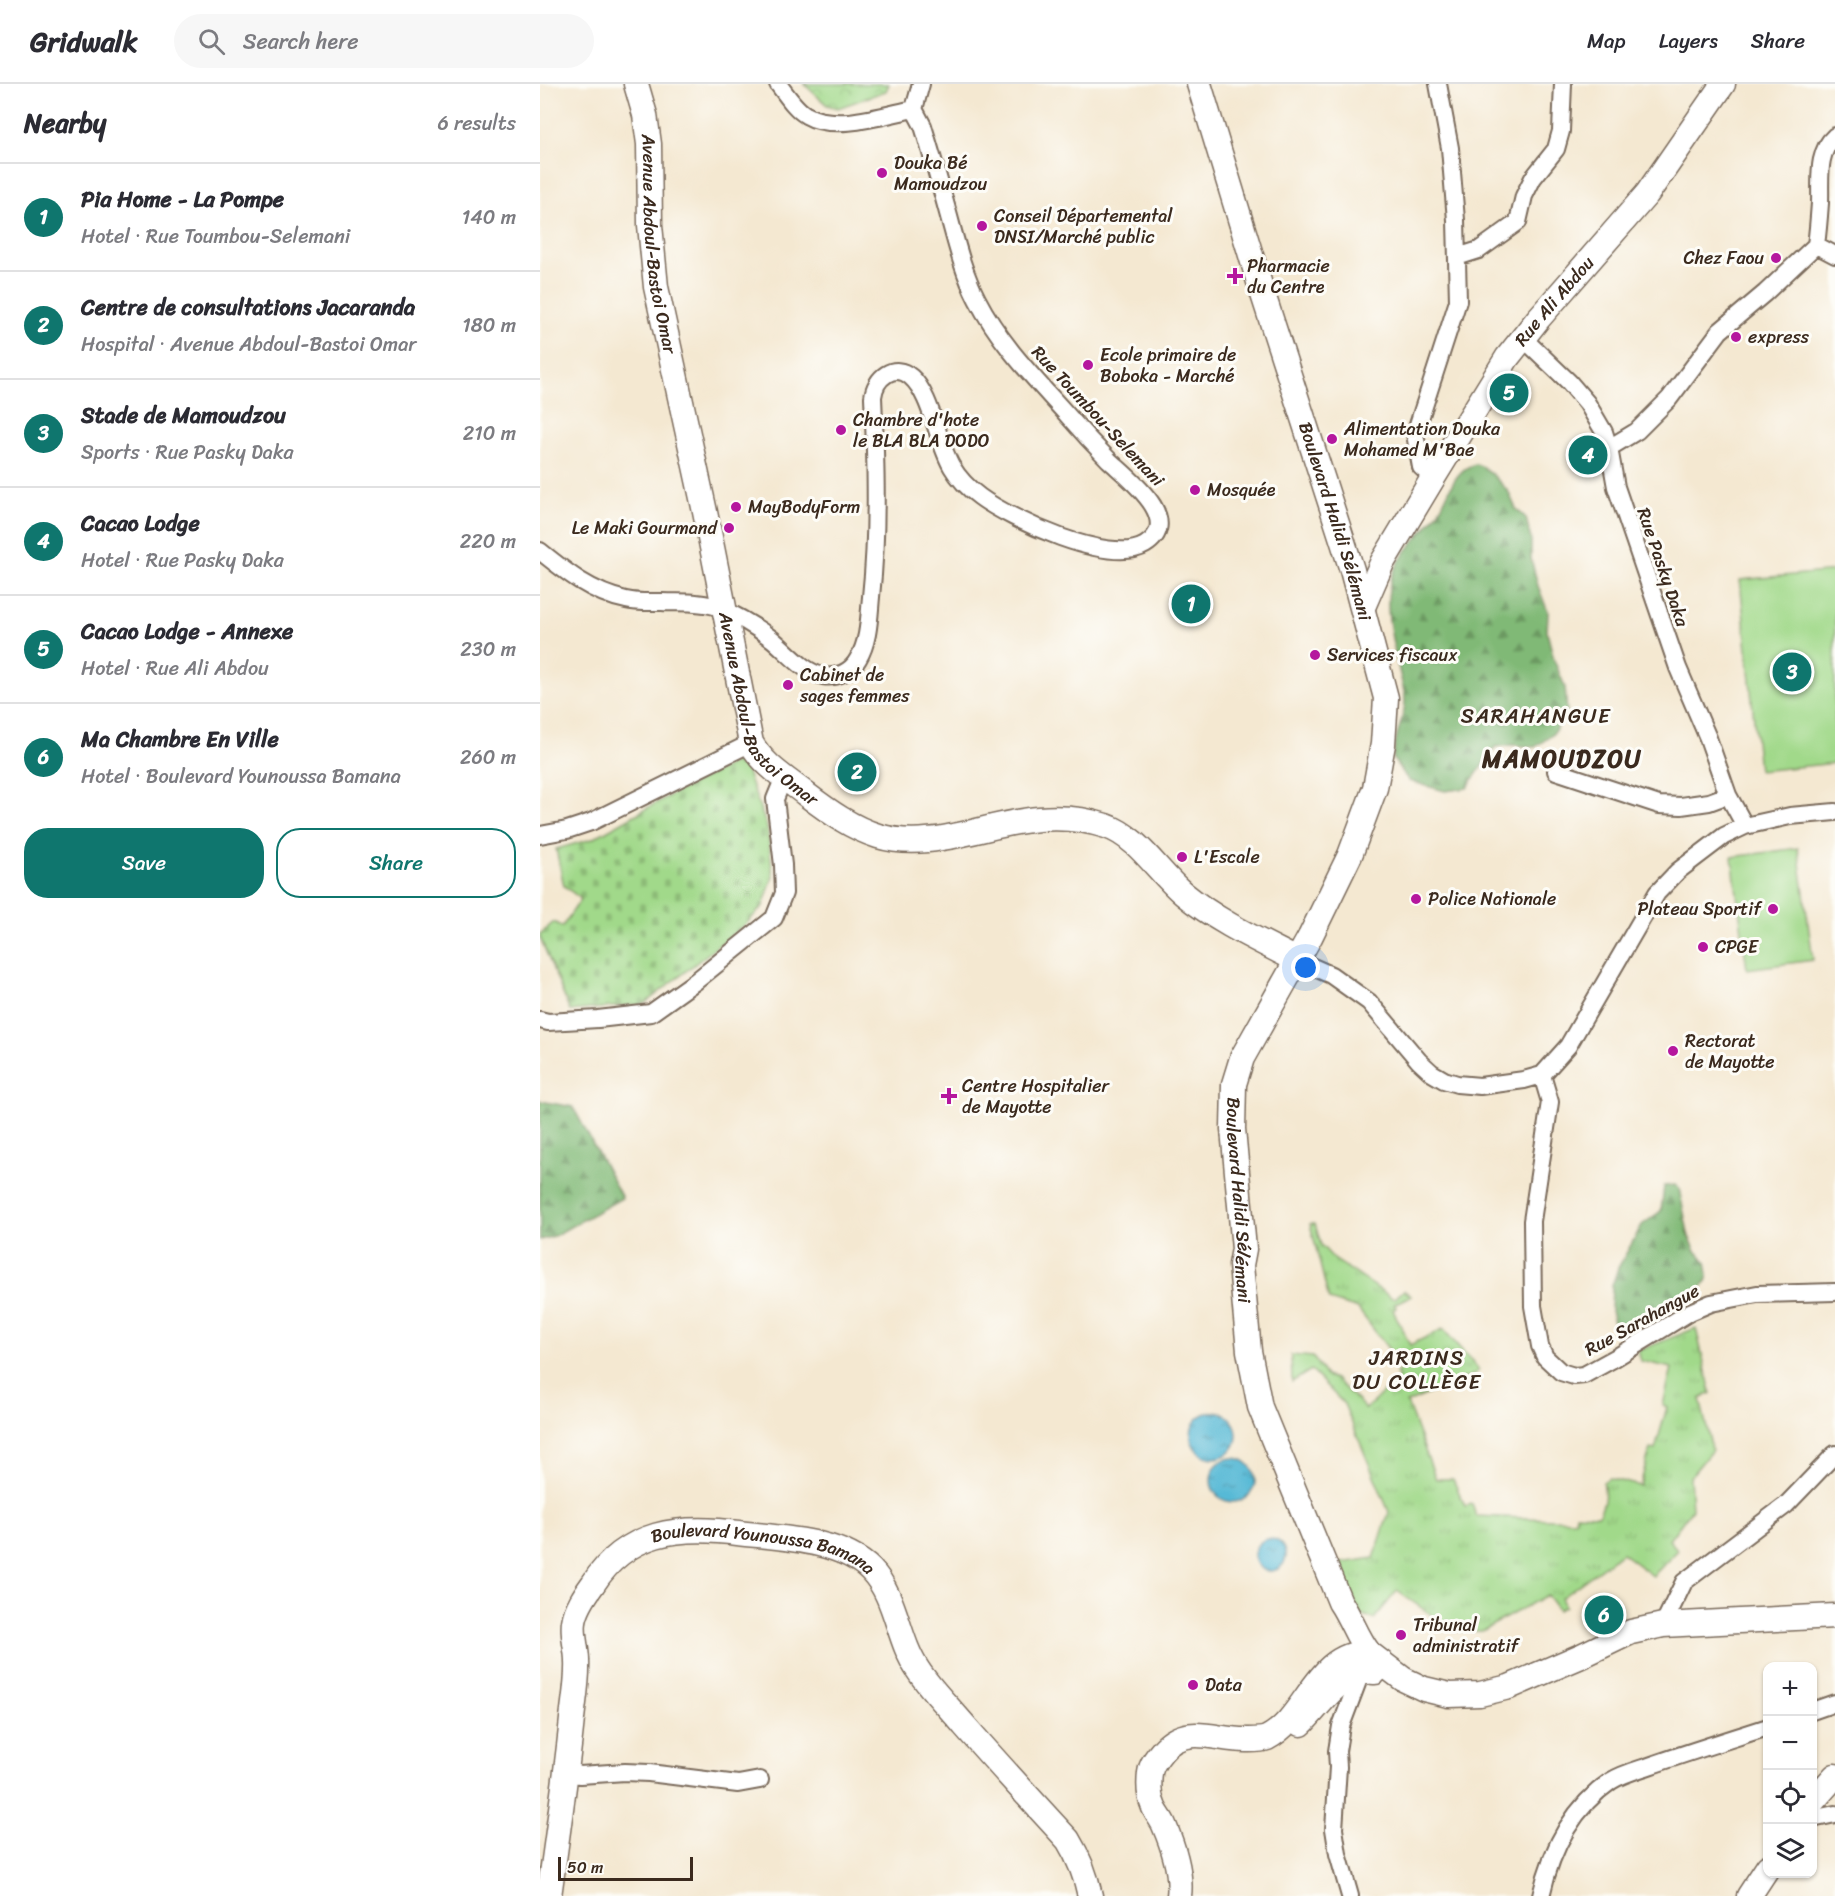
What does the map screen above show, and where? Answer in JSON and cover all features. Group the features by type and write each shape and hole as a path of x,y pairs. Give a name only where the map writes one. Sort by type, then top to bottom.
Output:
{"street":[{"name":"Avenue Abdoul-Bastoi Omar","path":"636,84 645,115 649,144 650,225 656,286 751,743 761,758 783,777 842,819 877,836 909,841 1038,819 1080,819 1108,827 1130,840 1183,893 1218,919 1297,960"},
{"path":"778,84 805,114 826,123 858,120 915,109 921,84"},
{"name":"Boulevard Halidi Sélémani","path":"1199,84 1253,262 1352,570 1386,698 1383,744 1375,788 1350,855 1327,904 1242,1058 1234,1084 1233,1129 1244,1249 1241,1266 1249,1351 1260,1407 1340,1602 1361,1641 1358,1661"},
{"path":"1432,478 1421,467 1415,435 1458,301 1450,148 1438,84"},
{"path":"1457,257 1479,250 1518,222 1524,196 1533,178 1556,149 1561,131 1563,84"},
{"name":"Rue Ali Abdou","path":"1362,607 1382,563 1507,358 1647,194 1723,84"},
{"name":"Rue Toumbou-Selemani","path":"725,610 763,633 796,661 816,674 840,675 850,670 858,660 869,623 874,571 876,488 874,387 879,379 892,372 902,372 914,379 926,401 953,468 967,486 991,504 1072,542 1113,550 1143,546 1151,540 1157,529 1155,507 1146,495 1090,441 1011,350 986,315 968,279 923,126 915,109"},
{"path":"1609,448 1637,431 1669,399 1720,331 1816,245 1820,201 1819,177 1824,154 1835,136"},
{"path":"1816,245 1835,255"},
{"name":"Rue Pasky Daka","path":"1524,339 1569,382 1587,403 1604,432 1616,487 1677,668 1708,738 1728,795 1745,826"},
{"path":"540,551 571,576 602,593 628,601 711,605 725,610"},
{"path":"1352,570 1382,563"},
{"path":"540,835 567,830 591,822 751,743"},
{"path":"1556,771 1659,805 1681,806 1709,802 1728,795"},
{"path":"540,1020 548,1022 598,1019 651,1013 696,981 774,918 784,893 775,799 783,777"},
{"path":"1297,960 1331,975 1369,1002 1419,1061 1444,1080 1457,1084 1480,1086 1524,1080 1542,1075 1568,1046 1657,893 1701,851 1745,826 1790,816 1835,812"},
{"name":"Rue Sarahangue","path":"1542,1075 1550,1102 1532,1221 1533,1306 1540,1346 1545,1358 1561,1372 1574,1376 1584,1375 1711,1302 1757,1294 1835,1292"},
{"path":"1664,1625 1684,1582 1786,1505 1835,1454"},
{"name":"Boulevard Younoussa Bamana","path":"549,1896 578,1663 573,1623 581,1601 600,1572 628,1546 643,1539 675,1531 720,1530 809,1542 854,1557 870,1569 887,1593 902,1638 917,1669 996,1762 1068,1840 1077,1854 1090,1896"},
{"path":"1358,1661 1381,1673 1403,1679 1436,1693 1462,1695 1487,1693 1509,1687 1631,1632 1664,1625 1835,1616"},
{"path":"1179,1896 1175,1855 1150,1794 1150,1772 1154,1761 1170,1741 1187,1734 1245,1740 1262,1745 1277,1742 1309,1716 1358,1661"},
{"path":"1350,1896 1338,1854 1334,1828 1338,1767 1336,1751 1341,1725 1358,1681 1358,1661"},
{"path":"1817,1709 1835,1703"},
{"path":"1541,1896 1546,1875 1563,1834 1587,1800 1613,1779 1763,1728"},
{"path":"566,1773 580,1776 625,1772 649,1773 738,1784 760,1780"},
{"path":"1817,1796 1835,1776"},
{"path":"1817,1818 1835,1814"},
{"path":"1749,1896 1763,1873"}],"green space":[{"path":"804,84 889,84 886,91 838,108 827,105"},
{"path":"1476,464 1492,474 1508,491 1516,509 1526,518 1531,540 1531,559 1548,612 1547,632 1554,660 1565,687 1567,712 1552,735 1535,747 1513,745 1495,747 1467,788 1445,791 1409,781 1393,759 1405,701 1391,633 1388,595 1394,571 1404,554 1440,509 1462,471"},
{"path":"1835,571 1835,763 1759,771 1740,580"},
{"path":"742,759 767,827 773,876 763,906 747,923 644,1004 570,1011 540,937 540,934 554,922 562,927 581,899 564,886 556,849 592,839 665,798"},
{"name":"Plateau Sportif","path":"1798,848 1813,960 1747,969 1732,857"},
{"path":"540,1101 573,1107 622,1198 554,1236 540,1240"},
{"path":"1675,1185 1679,1188 1688,1233 1695,1250 1706,1261 1708,1275 1706,1282 1699,1290 1684,1297 1648,1323 1630,1326 1614,1322 1611,1311 1612,1286 1618,1268 1642,1225 1661,1211 1664,1186"},
{"path":"1310,1224 1315,1224 1321,1245 1334,1259 1394,1299 1404,1290 1411,1296 1395,1304 1396,1308 1393,1310 1410,1345 1443,1329 1479,1370 1475,1374 1407,1403 1436,1479 1453,1479 1465,1506 1472,1504 1476,1516 1575,1520 1576,1514 1598,1515 1604,1499 1603,1482 1609,1478 1640,1486 1650,1449 1655,1450 1667,1407 1663,1405 1672,1368 1641,1361 1638,1351 1696,1328 1711,1393 1700,1399 1712,1450 1690,1477 1692,1509 1669,1540 1678,1550 1653,1576 1622,1553 1561,1598 1565,1606 1558,1610 1547,1595 1482,1631 1455,1631 1397,1591 1374,1619 1352,1611 1334,1564 1374,1558 1389,1512 1344,1404 1311,1370 1292,1382 1291,1355 1313,1357 1326,1376 1335,1379 1366,1409 1399,1377 1396,1373 1403,1368 1358,1309 1329,1300"}],"water":[{"path":"1214,1412 1230,1419 1237,1435 1230,1451 1214,1458 1198,1451 1191,1435 1198,1419"},
{"path":"1233,1458 1242,1459 1249,1464 1254,1471 1254,1489 1249,1496 1242,1501 1233,1502 1224,1501 1217,1496 1212,1489 1211,1480 1212,1471 1217,1464 1224,1459"},
{"path":"1270,1539 1281,1544 1286,1555 1281,1566 1270,1571 1259,1566 1254,1555 1259,1544"}],"place":[{"name":"Douka Bé Mamoudzou","path":"882,173"},
{"name":"Conseil Départemental DNSI/Marché public","path":"982,226"},
{"name":"Chez Faou","path":"1776,258"},
{"name":"Pharmacie du Centre","path":"1235,276"},
{"name":"express","path":"1736,337"},
{"name":"Ecole primaire de Boboka - Marché","path":"1088,365"},
{"name":"Cacao Lodge - Annexe","path":"1509,393"},
{"name":"Chambre d'hote le BLA BLA DODO","path":"841,430"},
{"name":"Alimentation Douka Mohamed M'Bae","path":"1332,439"},
{"name":"Cacao Lodge","path":"1588,455"},
{"name":"Mosquée","path":"1195,490"},
{"name":"MayBodyForm","path":"736,507"},
{"name":"Le Maki Gourmand","path":"729,528"},
{"name":"Pia Home - La Pompe","path":"1191,604"},
{"name":"Services fiscaux","path":"1315,655"},
{"name":"Stade de Mamoudzou","path":"1792,672"},
{"name":"Cabinet de sages femmes","path":"788,685"},
{"name":"Centre de consultations Jacaranda","path":"857,772"},
{"name":"L'Escale","path":"1182,857"},
{"name":"Police Nationale","path":"1416,899"},
{"name":"Plateau Sportif","path":"1773,909"},
{"name":"CPGE","path":"1703,947"},
{"name":"Rectorat de Mayotte","path":"1673,1051"},
{"name":"Centre Hospitalier de Mayotte","path":"949,1096"},
{"name":"Ma Chambre En Ville","path":"1604,1615"},
{"name":"Tribunal administratif","path":"1401,1635"},
{"name":"Data","path":"1193,1685"}],"district":[{"name":"SARAHANGUE","path":"1536,716"},
{"name":"MAMOUDZOU","path":"1562,759"},
{"name":"JARDINS DU COLLÈGE","path":"1417,1370"}]}
